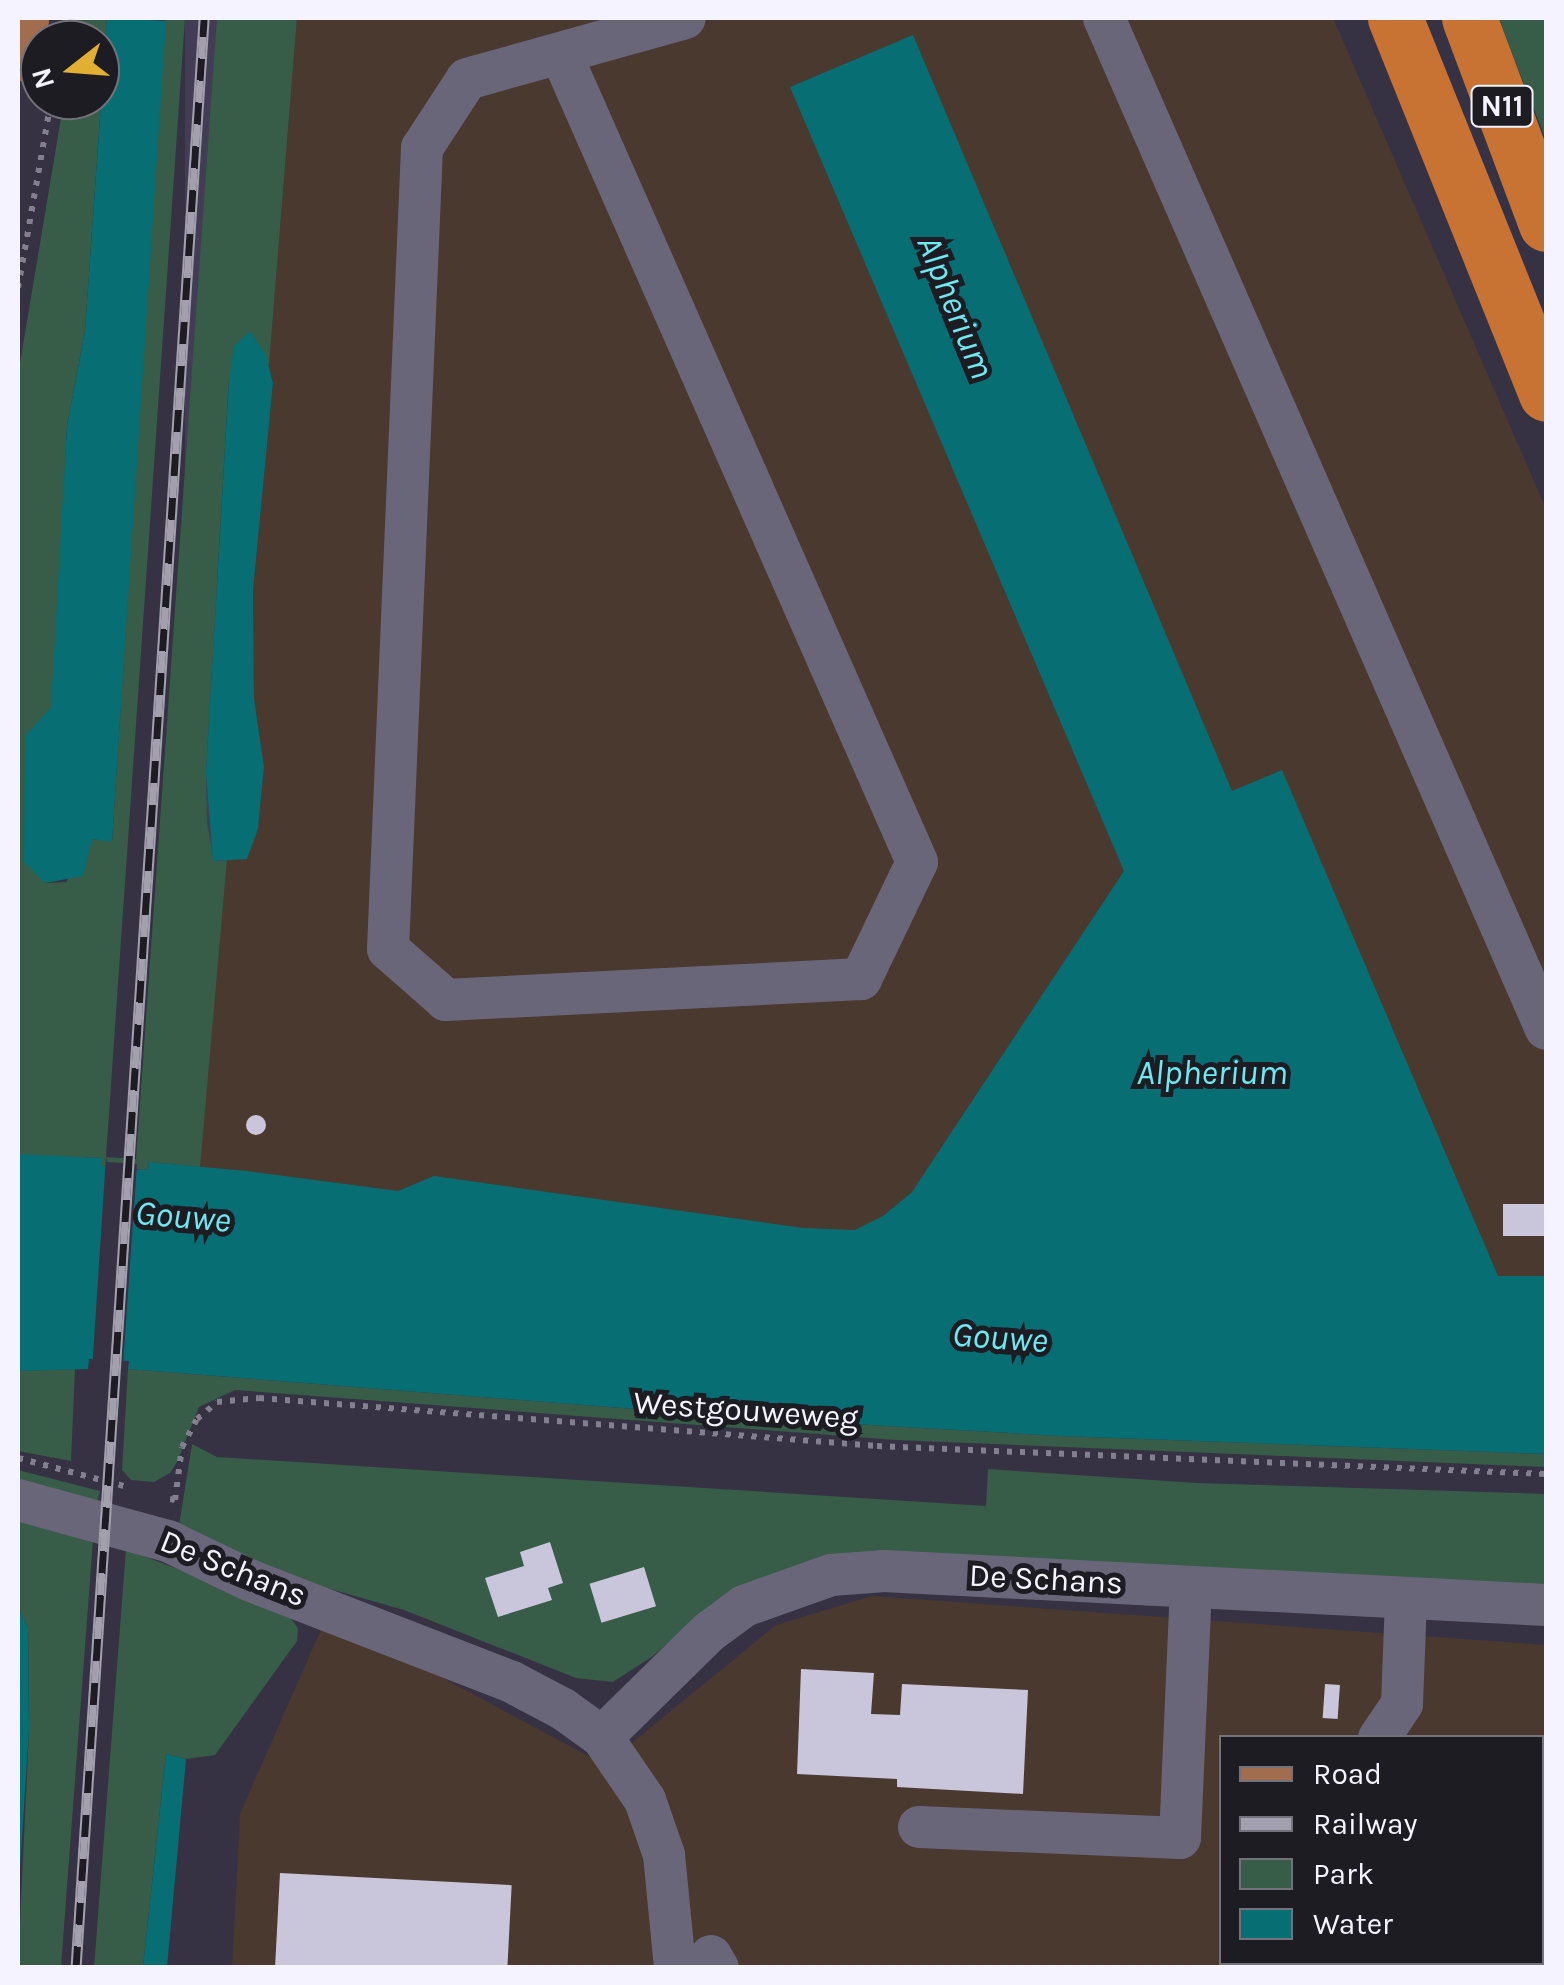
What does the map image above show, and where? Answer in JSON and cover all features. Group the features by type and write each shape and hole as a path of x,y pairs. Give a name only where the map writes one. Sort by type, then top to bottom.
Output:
{"highway":[{"name":"N11","path":"1395,18 1546,394"},
{"name":"N11","path":"1469,18 1546,224"}],"main road":[{"path":"18,52 21,18"}],"street":[{"path":"560,54 917,862 861,979 446,1000 388,949 422,148 467,79 685,18"},
{"path":"1104,18 1546,1029"},
{"name":"De Schans","path":"18,1500 168,1541 249,1580 512,1682 602,1737 646,1800 701,1964"},
{"name":"De Schans","path":"602,1737 708,1632 744,1606 831,1575 884,1572 1546,1605"},
{"path":"919,1827 1180,1838 1191,1588"},
{"path":"1381,1735 1402,1704 1406,1598"}],"path":[{"path":"18,288 47,120"},
{"name":"Westgouweweg","path":"162,1496 174,1500 182,1447 197,1419 217,1402 258,1398 877,1446 1546,1474"},
{"path":"18,1458 126,1486"}],"shaded area":[{"path":"185,18 217,18 217,1160 185,1160"},
{"name":"Alpherium","path":"297,18 1333,18 1546,509 1546,1298 198,1181 227,860 247,858 258,829 264,767 254,698 253,591 273,383 269,365"},
{"path":"872,1596 1546,1645 1546,1967 232,1968 240,1814 327,1616 605,1765 776,1625"}],"green space":[{"path":"73,18 107,18 107,20"},
{"path":"165,18 185,18 106,1157 136,1159 217,18 297,18 269,365 250,332 229,379 206,773 207,823 214,861 227,860 200,1167 149,1162 148,1169 142,1170 102,1166 102,1158 18,1155 18,375 61,120 100,120 85,331 67,426 45,883 66,882 92,839 112,841"},
{"path":"1499,18 1546,18 1546,140 1513,56"},
{"path":"75,1369 71,1461 18,1451 18,1371"},
{"path":"128,1369 749,1418 1061,1436 1546,1454 1546,1467 896,1440 235,1390 199,1407 177,1462 170,1473 154,1482 131,1480 122,1470"},
{"path":"192,1444 217,1457 986,1506 988,1469 1197,1483 1546,1494 1546,1590 885,1556 718,1600 653,1656 613,1682 576,1678 404,1610 176,1545"},
{"path":"18,1470 100,1491 98,1501 18,1482"},
{"path":"18,1522 93,1540 61,1967 18,1967 29,1729 28,1628 18,1607"},
{"path":"126,1549 285,1611 298,1628 297,1641 215,1755 186,1759 166,1754 143,1967 94,1968"}],"water":[{"path":"107,18 166,21 112,842 92,839 83,876 45,883 24,862 25,736 51,707 67,426 85,331 100,120 120,120 120,20"},
{"name":"Gouwe","path":"913,35 1232,791 1282,770 1498,1276 1546,1276 1546,1454 1060,1436 749,1418 128,1369 129,1361 89,1359 88,1369 18,1371 18,1154 102,1158 102,1166 142,1170 148,1169 149,1162 247,1171 398,1191 434,1176 803,1228 855,1230 883,1216 912,1192 1124,871 790,87"},
{"path":"250,331 266,355 273,383 253,591 254,698 264,767 258,829 247,859 213,861 206,773 229,379 234,346"},
{"path":"18,1607 28,1628 29,1729 18,1900"},
{"path":"166,1754 186,1759 167,1967 143,1967"}],"pier":[{"path":"106,1157 107,1162 137,1164 123,1366 93,1364 92,1371"}],"building":[{"path":"256,1115 266,1125 256,1135 246,1125"},
{"path":"1503,1204 1546,1204 1546,1236 1503,1236"},
{"path":"550,1542 563,1583 548,1588 552,1600 498,1617 485,1578 524,1566 520,1552"},
{"path":"644,1567 656,1606 601,1623 589,1584"},
{"path":"801,1669 874,1673 871,1714 900,1715 902,1684 1028,1690 1023,1794 897,1787 897,1779 797,1774"},
{"path":"1325,1684 1340,1685 1338,1719 1323,1718"},
{"path":"280,1873 512,1885 507,1968 275,1968"}],"railway":[{"path":"76,1968 204,18"}]}
